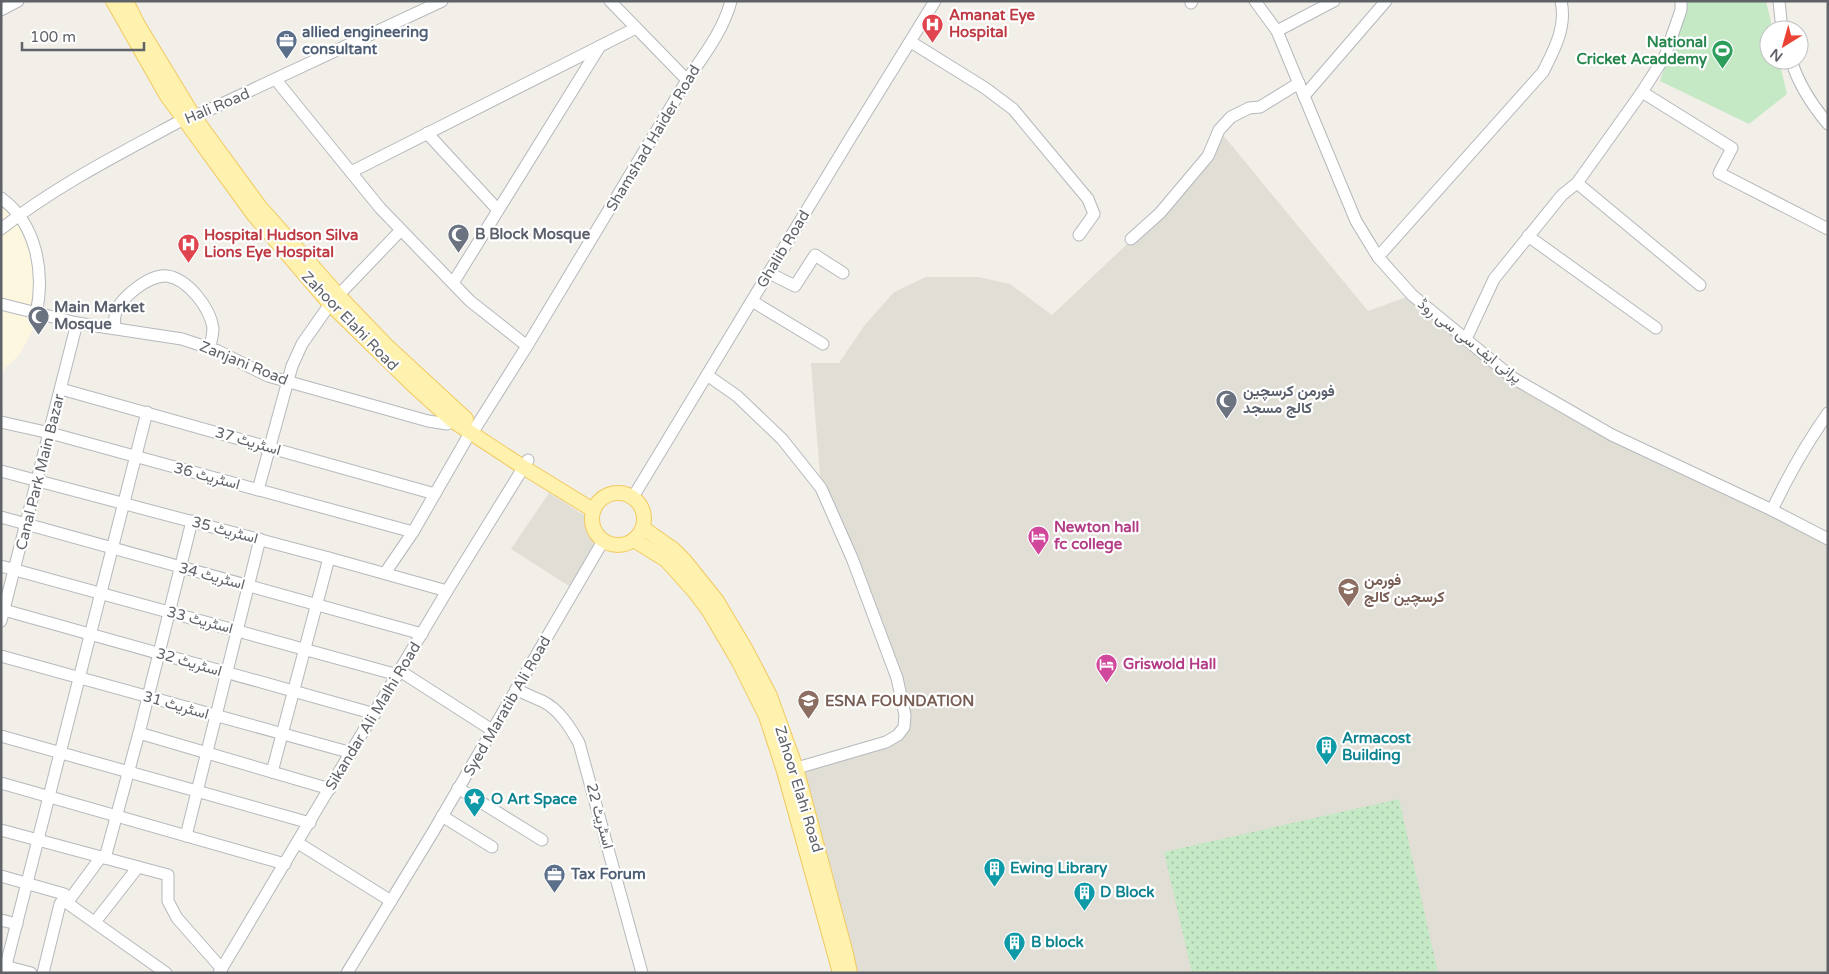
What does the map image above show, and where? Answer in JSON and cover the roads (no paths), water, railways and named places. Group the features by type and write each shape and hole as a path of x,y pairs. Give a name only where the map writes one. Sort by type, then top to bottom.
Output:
{"main road":[{"name":"Zahoor Elahi Road","path":"113,1 168,96 189,118 334,300 414,386 453,421 473,430 595,506"},
{"name":"Zahoor Elahi Road","path":"126,1 189,118"},
{"name":"Zahoor Elahi Road","path":"334,300 429,386 473,430"},
{"path":"610,494 625,494 633,497 643,511 643,528 634,540 627,544 610,544 603,541 593,527 592,518 595,506 610,494"},
{"name":"Zahoor Elahi Road","path":"643,528 673,549 717,601 745,648 770,696 840,973"},
{"name":"Zahoor Elahi Road","path":"634,540 666,560 683,577 709,611 739,662 766,716 790,770 846,954 850,973"}],"street":[{"path":"1,10 18,1"},
{"name":"Hali Road","path":"1,229 98,165 189,118 276,80 442,1"},
{"path":"610,1 687,80"},
{"name":"Shamshad Haider Road","path":"385,573 413,532 473,430 527,346 687,80 723,25 731,1"},
{"name":"Ghalib Road","path":"633,497 935,1"},
{"name":"پرانی ایف سی سی روڈ","path":"1255,1 1277,31 1356,221 1378,258 1412,295 1513,378 1612,435 1772,510 1828,539"},
{"path":"1277,31 1334,1"},
{"path":"1304,96 1386,1"},
{"path":"1378,258 1543,72 1557,43 1564,13 1561,1"},
{"path":"1466,339 1494,279 1562,195 1577,183 1642,92 1665,56 1681,10 1681,1"},
{"path":"1779,1 1781,20"},
{"path":"351,172 636,28"},
{"path":"911,42 985,88 1013,109 1088,199 1094,214 1079,235"},
{"path":"453,283 600,46"},
{"path":"1795,70 1804,90 1828,124"},
{"path":"276,80 380,208 470,300 527,346"},
{"path":"1131,240 1160,213 1208,156 1218,130 1230,117 1249,108 1260,106 1299,83"},
{"path":"1642,92 1732,148 1719,173 1828,229"},
{"path":"427,133 498,210"},
{"path":"1577,183 1700,285"},
{"path":"1,198 20,215 37,254 40,289 36,314"},
{"path":"258,490 292,366 302,344 334,300 402,230"},
{"path":"1528,236 1656,328"},
{"path":"769,273 795,286 815,255 843,273"},
{"path":"115,328 114,315 123,300 136,288 149,280 165,276 178,279 201,302 210,318 213,330 210,347"},
{"path":"752,301 823,344"},
{"name":"Zanjani Road","path":"1,304 36,314 77,322 182,339 210,347 257,372 288,382 440,424 450,424 453,421"},
{"name":"Canal Park Main Bazar","path":"3,615 77,322"},
{"path":"706,375 737,396 782,439 821,488 852,558 897,678 905,715 904,727 898,735 886,742 790,770"},
{"name":"اسٹریٹ 37","path":"61,388 435,494"},
{"path":"31,973 4,968 146,412"},
{"path":"1772,510 1806,445 1828,413"},
{"name":"اسٹریٹ 36","path":"1,422 50,433 413,532"},
{"name":"Sikandar Ali Malhi Road","path":"221,971 352,754 447,591 526,464"},
{"name":"اسٹریٹ 35","path":"1,471 260,539 447,591"},
{"name":"اسٹریٹ 34","path":"1,518 422,634"},
{"path":"43,973 60,904 65,901 103,857 129,772 192,521"},
{"path":"186,836 260,539"},
{"name":"Syed Maratib Ali Road","path":"348,973 603,541"},
{"path":"272,772 329,558"},
{"name":"اسٹریٹ 33","path":"1,566 399,673 492,730"},
{"name":"اسٹریٹ 32","path":"3,615 90,634 375,714"},
{"name":"اسٹریٹ 31","path":"1,656 352,754"},
{"name":"اسٹریٹ 22","path":"516,689 529,697 543,702 558,712 570,727 579,743 642,973"},
{"path":"139,733 330,789"},
{"path":"1,736 310,823"},
{"path":"1,783 285,864"},
{"path":"458,788 542,840"},
{"path":"442,816 492,847"},
{"path":"1,830 168,875 168,901 177,918 221,971"},
{"path":"298,842 391,901"},
{"path":"95,922 138,866"},
{"path":"1,876 64,894 65,901 166,973"},
{"path":"1,920 16,924"}],"place":[{"name":"Amanat Eye Hospital","path":"933,43"},
{"name":"allied engineering consultant","path":"286,60"},
{"name":"National Cricket Acaddemy","path":"1723,70"},
{"name":"B Block Mosque","path":"459,253"},
{"name":"Hospital Hudson Silva Lions Eye Hospital","path":"188,263"},
{"name":"Main Market Mosque","path":"38,335"},
{"name":"فورمن کرسچین کالج مسجد","path":"1227,419"},
{"name":"Newton hall fc college","path":"1038,555"},
{"name":"فورمن کرسچین کالج","path":"1348,608"},
{"name":"Griswold Hall","path":"1107,683"},
{"name":"ESNA FOUNDATION","path":"809,720"},
{"name":"Armacost Building","path":"1326,766"},
{"name":"O Art Space","path":"475,818"},
{"name":"Ewing Library","path":"994,887"},
{"name":"Tax Forum","path":"555,893"},
{"name":"D Block","path":"1084,911"},
{"name":"B block","path":"1015,961"}]}
